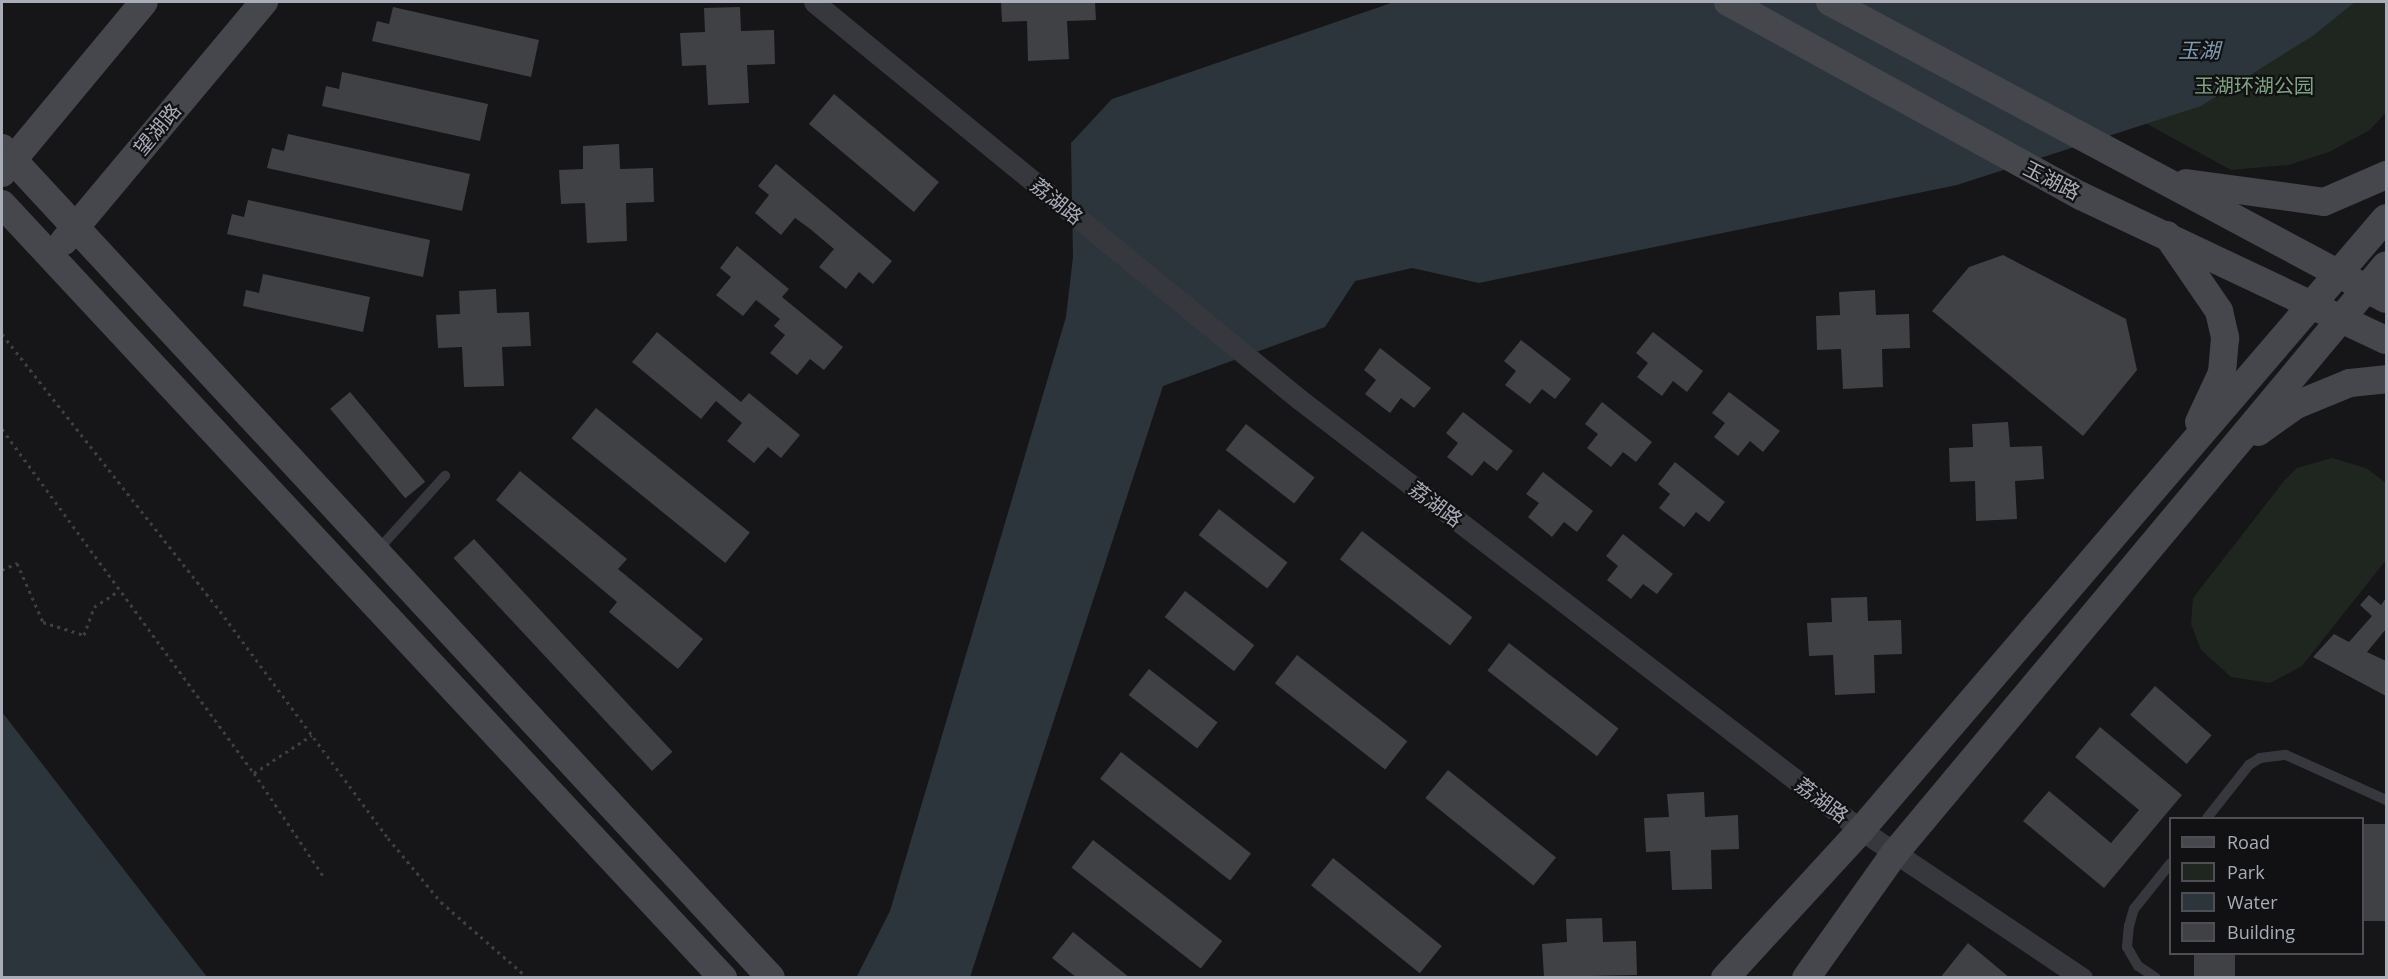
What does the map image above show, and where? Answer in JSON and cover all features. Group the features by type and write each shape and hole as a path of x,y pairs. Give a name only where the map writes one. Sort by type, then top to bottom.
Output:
{"main road":[{"path":"144,2 5,161 75,228 771,978"},
{"name":"望湖路","path":"51,257 264,2"},
{"name":"玉湖路","path":"1728,2 2081,196 2164,231 2386,340"},
{"path":"1830,2 2339,276 2381,279"},
{"path":"2154,176 2214,190 2324,201 2386,175"},
{"path":"2,204 723,978"},
{"path":"1725,978 1862,830 2314,306 2386,218"},
{"path":"2164,231 2219,311 2224,338 2223,373 2186,452"},
{"path":"1806,978 1894,854 2177,510 2341,318 2381,279"},
{"path":"2177,510 2260,430 2296,405 2350,382 2386,379"}],"street":[{"name":"荔湖路","path":"814,2 1299,399 1894,854 2082,978"}],"lane":[{"path":"376,553 445,476"},
{"path":"2209,817 2249,765 2260,758 2286,755 2386,800"},
{"path":"2156,978 2138,966 2127,947 2129,926 2134,909 2169,865"}],"path":[{"path":"2,334 441,902 528,978"},
{"path":"2,429 117,592 254,773 324,877"},
{"path":"2,570 17,563 43,622 84,635 94,608 117,592"},
{"path":"254,773 312,735"}],"green space":[{"name":"玉湖环湖公园","path":"1924,2 2386,2 2386,112 2370,130 2329,152 2289,165 2231,170"},
{"path":"2332,458 2366,468 2386,483 2386,560 2302,666 2270,683 2231,677 2201,650 2191,624 2193,598 2284,481 2297,468"}],"water":[{"name":"玉湖","path":"1394,2 2355,2 2314,35 2201,106 1957,185 1479,283 1412,268 1355,281 1325,327 1163,386 970,977 856,978 890,911 1066,317 1073,257 1071,143 1112,99"},
{"path":"2,712 207,977 2,977"}],"building":[{"path":"1001,2 1095,2 1096,20 1067,21 1069,59 1028,61 1027,21 1002,22"},
{"path":"393,7 539,40 531,77 372,41 377,21 389,24"},
{"path":"740,7 741,31 774,30 775,64 747,65 749,103 708,105 706,65 682,66 680,33 705,32 704,8"},
{"path":"342,72 488,104 480,141 322,106 326,86 339,89"},
{"path":"834,94 939,182 914,212 809,124"},
{"path":"288,134 470,174 462,211 267,168 272,148 284,151"},
{"path":"619,144 620,169 653,168 654,202 626,203 627,241 587,243 585,203 561,204 559,170 583,169 583,146"},
{"path":"776,164 892,261 873,284 859,272 846,289 819,267 834,249 809,228 795,218 781,235 755,213 769,195 758,186"},
{"path":"248,200 430,240 423,277 227,234 232,214 244,217"},
{"path":"737,246 789,289 782,297 843,347 824,370 810,359 797,375 770,353 785,335 774,326 780,319 756,300 743,316 716,295 731,277 720,268"},
{"path":"2003,255 2126,319 2137,370 2083,436 1932,311 1969,267"},
{"path":"263,274 370,297 363,332 243,306 246,290 259,293"},
{"path":"496,289 497,313 529,312 531,346 502,347 504,386 464,387 462,347 438,348 436,315 460,314 459,291"},
{"path":"1875,290 1876,315 1909,314 1910,348 1882,349 1883,387 1843,389 1841,349 1817,350 1816,316 1840,315 1839,292"},
{"path":"657,332 741,402 749,393 800,435 781,458 768,447 754,463 727,441 742,423 716,401 701,419 632,362"},
{"path":"1653,332 1703,371 1687,392 1673,381 1662,396 1637,377 1648,363 1636,353"},
{"path":"1521,340 1571,379 1555,399 1542,389 1530,404 1505,385 1516,371 1504,361"},
{"path":"1380,348 1431,388 1414,408 1401,398 1390,413 1365,394 1376,380 1364,370"},
{"path":"350,392 425,482 405,498 330,409"},
{"path":"1729,392 1780,431 1763,452 1750,441 1738,456 1714,437 1725,423 1712,413"},
{"path":"1602,402 1652,442 1636,462 1623,452 1611,467 1587,448 1598,434 1585,424"},
{"path":"596,408 750,533 725,563 571,438"},
{"path":"1463,412 1513,451 1497,471 1484,461 1472,476 1447,457 1458,443 1446,433"},
{"path":"2008,422 2010,447 2042,446 2044,479 2015,481 2017,519 1976,521 1975,481 1950,482 1949,448 1973,447 1972,424"},
{"path":"1246,424 1315,478 1294,504 1226,450"},
{"path":"1675,462 1725,502 1709,522 1696,512 1684,527 1659,508 1670,494 1658,484"},
{"path":"520,471 627,559 618,569 703,639 678,669 609,612 617,602 496,500"},
{"path":"1543,472 1593,511 1577,532 1564,522 1552,537 1528,517 1539,503 1526,494"},
{"path":"1219,509 1288,563 1267,589 1199,535"},
{"path":"1362,531 1472,617 1450,646 1340,559"},
{"path":"1623,534 1673,574 1657,594 1643,584 1631,599 1607,580 1618,566 1606,556"},
{"path":"474,539 672,752 652,771 454,558"},
{"path":"1185,591 1254,645 1234,671 1165,617"},
{"path":"2369,595 2381,605 2386,598 2386,629 2367,652 2386,661 2386,696 2313,657 2334,634 2349,642 2372,616 2360,605"},
{"path":"1867,597 1868,621 1901,620 1902,654 1874,655 1875,693 1835,695 1833,655 1809,656 1807,623 1832,622 1831,598"},
{"path":"1509,643 1619,729 1597,756 1487,671"},
{"path":"1297,655 1407,741 1385,770 1275,683"},
{"path":"1149,669 1218,723 1197,749 1129,695"},
{"path":"2155,686 2212,735 2187,764 2130,715"},
{"path":"2100,727 2182,795 2104,888 2023,821 2049,791 2111,843 2139,810 2075,757"},
{"path":"1121,752 1251,854 1230,880 1100,779"},
{"path":"1448,770 1556,857 1533,885 1425,798"},
{"path":"1704,792 1705,817 1738,815 1739,849 1711,850 1712,889 1672,890 1670,851 1646,852 1644,818 1669,817 1667,794"},
{"path":"2364,824 2386,824 2386,921 2364,921"},
{"path":"1093,840 1222,941 1201,969 1071,868"},
{"path":"1333,858 1442,946 1420,973 1311,885"},
{"path":"1602,918 1603,942 1636,941 1637,975 1544,977 1542,944 1567,942 1566,919"},
{"path":"1073,932 1130,978 1077,978 1052,958"},
{"path":"1968,943 2010,978 1940,978"},
{"path":"2194,955 2235,955 2235,978 2194,978"}]}
